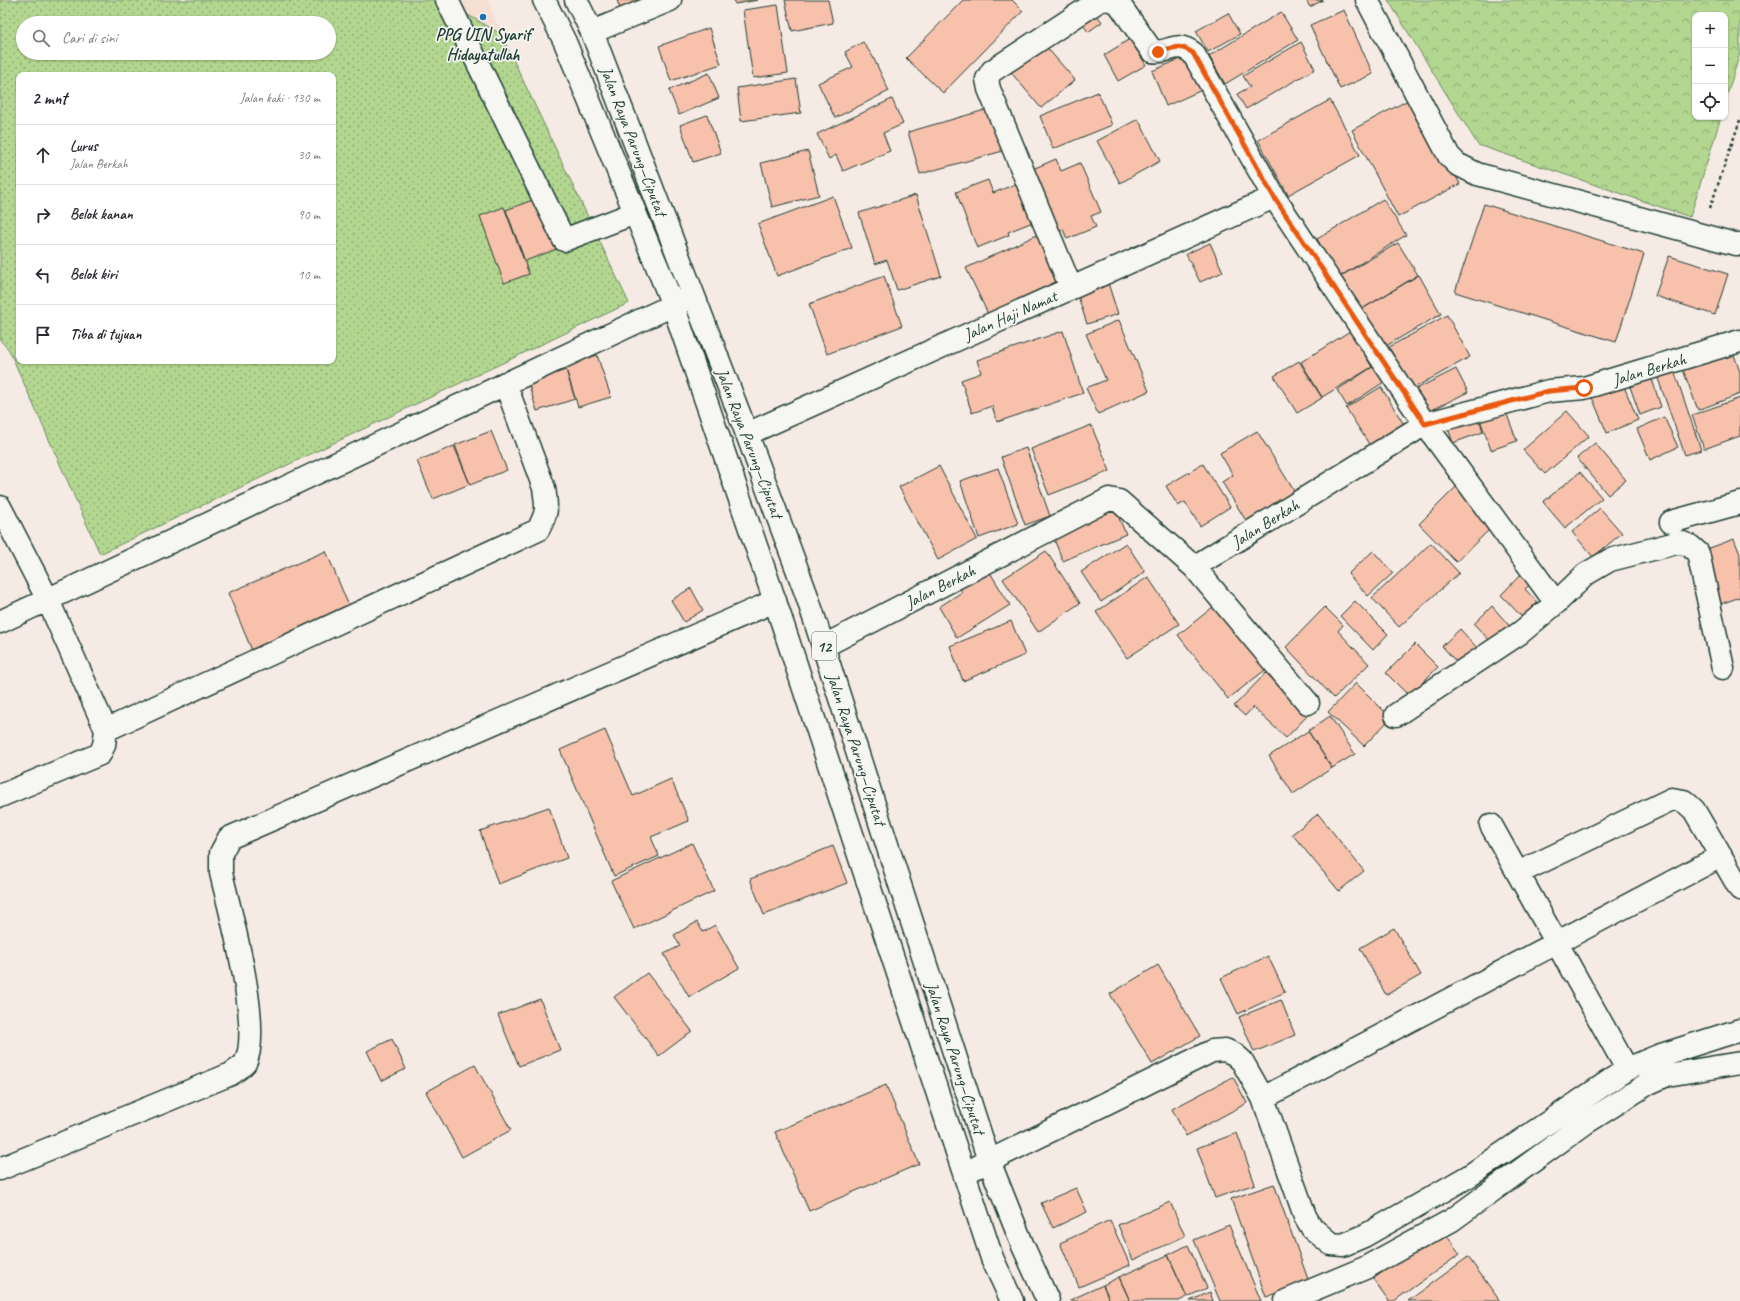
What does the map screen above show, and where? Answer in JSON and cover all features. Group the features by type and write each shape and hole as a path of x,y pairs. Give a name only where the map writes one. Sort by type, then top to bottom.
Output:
{"main road":[{"path":"446,0 564,240 635,212"},
{"name":"Jalan Raya Parung—Ciputat","path":"544,0 565,42 673,305 775,601 992,1258 1012,1301"},
{"name":"Jalan Raya Parung—Ciputat","path":"576,0 592,32 747,434 807,596 989,1161 1023,1246 1048,1301"},
{"path":"592,32 670,0"},
{"path":"1072,288 989,89 987,79 992,71 1100,0 1103,0"},
{"path":"1111,0 1119,4 1152,51 1158,52 1177,46 1186,48 1193,53 1274,197 1425,424 1556,603"},
{"path":"1367,0 1450,156 1457,164 1477,174 1701,235 1740,244"},
{"name":"Jalan Haji Namat","path":"747,434 1274,197"},
{"path":"0,622 47,598 505,383 673,305 694,297"},
{"name":"Jalan Berkah","path":"794,658 824,646 1109,499 1119,501 1194,567 1425,424 1549,391 1584,388 1740,341"},
{"path":"106,730 538,530 546,515 547,506 544,488 505,383"},
{"path":"1671,522 1740,503"},
{"path":"0,507 47,598 106,730 104,746 100,754 0,796"},
{"path":"1396,715 1520,633 1556,603 1586,574 1610,560 1680,542 1690,546 1698,553 1723,668"},
{"path":"1194,567 1308,703"},
{"path":"0,1169 231,1074 244,1063 250,1044 247,990 221,873 221,853 229,838 775,601"},
{"path":"1518,873 1672,799 1684,801 1694,810 1740,889"},
{"path":"1491,825 1627,1069"},
{"path":"1263,1098 1721,856"},
{"path":"964,1173 1212,1051 1224,1050 1234,1054 1242,1061 1263,1098 1305,1216 1312,1228 1330,1244 1343,1245 1364,1236 1469,1176 1627,1069 1658,1056 1740,1030"},
{"path":"1286,1301 1365,1268 1452,1220 1584,1124 1649,1083 1667,1075 1740,1063"}],"path":[{"path":"1701,235 1740,120"}],"shaded area":[{"name":"PPG UIN Syarif Hidayatullah","path":"442,0 488,0 501,34"}],"green space":[{"path":"0,0 442,0 501,34 629,303 100,554 9,350 0,340"},
{"path":"1388,0 1740,0 1740,53 1728,92 1728,12 1692,12 1692,120 1720,120 1690,217 1478,145"}],"building":[{"path":"617,0 649,0 621,11"},
{"path":"734,0 758,0 735,4"},
{"path":"785,0 828,0 833,23 792,31"},
{"path":"963,0 1012,0 1023,11 943,93 906,58"},
{"path":"1306,0 1323,0 1310,7"},
{"path":"778,5 788,73 753,78 743,10"},
{"path":"1344,10 1373,74 1340,89 1310,25"},
{"path":"1094,11 1102,22 1088,32 1081,21"},
{"path":"1281,12 1298,40 1225,84 1209,56"},
{"path":"1228,13 1240,34 1208,52 1196,31"},
{"path":"709,28 721,64 671,81 659,46"},
{"path":"1130,39 1146,65 1118,81 1104,55"},
{"path":"863,42 873,57 889,91 835,118 818,83 853,67 845,52"},
{"path":"1042,42 1075,80 1041,108 1009,70"},
{"path":"1301,42 1315,69 1246,109 1237,94 1250,87 1243,76"},
{"path":"1187,56 1202,90 1166,106 1152,71"},
{"path":"709,73 719,98 679,115 669,90"},
{"path":"796,79 801,113 741,121 737,88"},
{"path":"1098,92 1112,125 1053,149 1040,116"},
{"path":"1414,97 1460,184 1398,217 1352,130"},
{"path":"892,99 903,124 883,133 890,151 843,171 836,155 829,159 817,134"},
{"path":"1330,100 1360,155 1288,195 1258,140"},
{"path":"992,108 1003,151 920,174 908,132"},
{"path":"707,115 721,153 693,162 680,125"},
{"path":"1138,119 1160,161 1120,183 1097,141"},
{"path":"808,151 819,195 772,207 761,163"},
{"path":"1056,159 1061,171 1080,163 1101,212 1091,216 1096,227 1067,239 1063,229 1055,232 1028,171"},
{"path":"988,180 993,193 1018,183 1033,222 1008,232 1009,235 977,248 956,192"},
{"path":"916,195 941,276 897,290 887,260 875,264 859,213"},
{"path":"833,196 852,248 777,276 758,224"},
{"path":"538,198 557,249 525,261 506,210"},
{"path":"1383,199 1406,235 1339,277 1317,239"},
{"path":"1484,204 1644,254 1616,342 1455,292"},
{"path":"504,207 529,274 504,283 480,216"},
{"path":"1041,233 1062,280 988,314 966,268"},
{"path":"1210,243 1223,272 1200,282 1186,254"},
{"path":"1398,243 1418,275 1359,311 1339,277"},
{"path":"1669,256 1728,274 1715,315 1655,296"},
{"path":"1419,275 1441,314 1379,350 1357,312"},
{"path":"884,276 902,326 827,354 809,304"},
{"path":"1107,280 1118,314 1087,324 1076,290"},
{"path":"1447,315 1470,357 1412,389 1389,347"},
{"path":"1119,320 1149,391 1098,414 1086,388 1106,380 1086,334"},
{"path":"1063,331 1083,393 997,422 992,406 972,413 961,380 981,373 977,360"},
{"path":"1350,331 1372,367 1322,397 1301,362"},
{"path":"1732,349 1740,372 1740,394 1698,410 1682,367"},
{"path":"597,355 611,397 578,407 565,366"},
{"path":"1299,361 1322,398 1297,413 1274,376"},
{"path":"1672,364 1701,450 1685,455 1655,370"},
{"path":"1374,366 1384,382 1347,406 1337,390"},
{"path":"1456,369 1468,392 1424,414 1412,391"},
{"path":"566,370 575,399 537,411 528,382"},
{"path":"1650,373 1661,407 1640,415 1628,381"},
{"path":"1622,382 1638,420 1607,433 1591,395"},
{"path":"1381,387 1408,431 1374,452 1346,408"},
{"path":"1740,398 1740,436 1704,449 1692,415"},
{"path":"1504,407 1517,441 1491,450 1479,417"},
{"path":"1567,411 1589,436 1545,474 1523,450"},
{"path":"1478,414 1483,432 1453,443 1447,425"},
{"path":"1664,417 1678,447 1650,460 1637,429"},
{"path":"1091,425 1110,471 1049,495 1031,449"},
{"path":"491,431 507,470 470,485 455,445"},
{"path":"1257,431 1298,497 1250,527 1222,482 1233,475 1220,453"},
{"path":"1595,443 1626,480 1608,495 1577,458"},
{"path":"454,446 470,484 433,499 417,461"},
{"path":"1026,448 1050,516 1025,525 1001,457"},
{"path":"1203,464 1230,507 1200,526 1185,502 1178,506 1166,486"},
{"path":"939,466 977,539 938,560 899,487"},
{"path":"998,468 1018,524 979,538 960,481"},
{"path":"1580,472 1602,498 1565,528 1543,502"},
{"path":"1456,487 1494,525 1456,562 1419,524"},
{"path":"1113,505 1126,534 1063,561 1051,532"},
{"path":"1600,508 1622,533 1593,557 1572,532"},
{"path":"1734,539 1740,554 1740,597 1718,605 1699,552"},
{"path":"1126,543 1145,572 1101,602 1081,572"},
{"path":"1431,543 1459,573 1399,627 1372,598"},
{"path":"326,551 351,611 253,653 228,593"},
{"path":"1046,551 1080,603 1038,632 1003,579"},
{"path":"1373,551 1393,573 1368,596 1348,574"},
{"path":"986,566 1010,605 957,638 939,607 962,592 957,584"},
{"path":"1524,571 1534,581 1525,589 1537,602 1522,617 1501,595"},
{"path":"1148,577 1179,624 1127,658 1096,612"},
{"path":"691,588 703,610 684,622 671,600"},
{"path":"1355,601 1388,634 1373,650 1340,616"},
{"path":"1218,603 1269,667 1228,699 1178,635"},
{"path":"1492,606 1513,630 1495,646 1474,624"},
{"path":"1325,607 1343,625 1338,631 1369,664 1334,698 1286,647"},
{"path":"1011,621 1025,655 963,681 950,646"},
{"path":"1460,629 1478,649 1460,666 1442,646"},
{"path":"1415,644 1438,667 1409,696 1386,673"},
{"path":"1266,673 1309,714 1286,738 1253,707 1245,716 1234,706"},
{"path":"1356,683 1391,718 1364,746 1328,712"},
{"path":"1330,716 1355,754 1332,768 1308,731"},
{"path":"605,730 633,796 671,779 689,821 651,837 659,856 614,876 560,750"},
{"path":"1308,731 1332,768 1293,794 1269,756"},
{"path":"549,807 567,858 498,884 480,831"},
{"path":"1318,814 1364,871 1339,891 1292,834"},
{"path":"692,843 714,891 634,929 611,881"},
{"path":"833,846 847,883 764,915 750,879"},
{"path":"697,922 703,932 715,925 739,968 689,997 664,954 680,946 674,935"},
{"path":"1394,928 1421,975 1386,995 1360,948"},
{"path":"1268,956 1285,992 1238,1014 1221,978"},
{"path":"1158,965 1200,1036 1152,1064 1110,994"},
{"path":"647,973 692,1031 659,1056 614,997"},
{"path":"540,999 560,1050 519,1066 498,1015"},
{"path":"1281,1000 1295,1035 1254,1052 1239,1017"},
{"path":"392,1039 406,1069 381,1081 367,1051"},
{"path":"475,1065 511,1130 462,1157 426,1092"},
{"path":"1233,1077 1247,1103 1186,1136 1172,1109"},
{"path":"886,1085 919,1164 809,1211 775,1132"},
{"path":"1237,1133 1255,1184 1215,1198 1197,1148"},
{"path":"1274,1184 1309,1282 1266,1297 1231,1199"},
{"path":"1076,1188 1087,1212 1053,1228 1041,1203"},
{"path":"1170,1202 1185,1236 1133,1260 1118,1225"},
{"path":"1110,1220 1130,1265 1079,1287 1060,1243"},
{"path":"1229,1225 1261,1301 1220,1301 1194,1240"},
{"path":"1442,1229 1460,1254 1394,1301 1389,1301 1373,1279"},
{"path":"1188,1245 1207,1288 1187,1297 1168,1255"},
{"path":"1168,1255 1187,1297 1179,1301 1130,1301 1119,1277"},
{"path":"1468,1257 1500,1301 1408,1301"},
{"path":"1119,1277 1130,1301 1110,1301 1103,1285"},
{"path":"1103,1285 1110,1301 1070,1301 1070,1300"},
{"path":"1210,1292 1213,1301 1190,1301"}],"place":[{"name":"PPG UIN Syarif Hidayatullah","path":"483,17"}],"route":[{"path":"1158,52 1177,46 1186,48 1193,53 1274,197 1425,424 1549,391 1584,388"}]}
